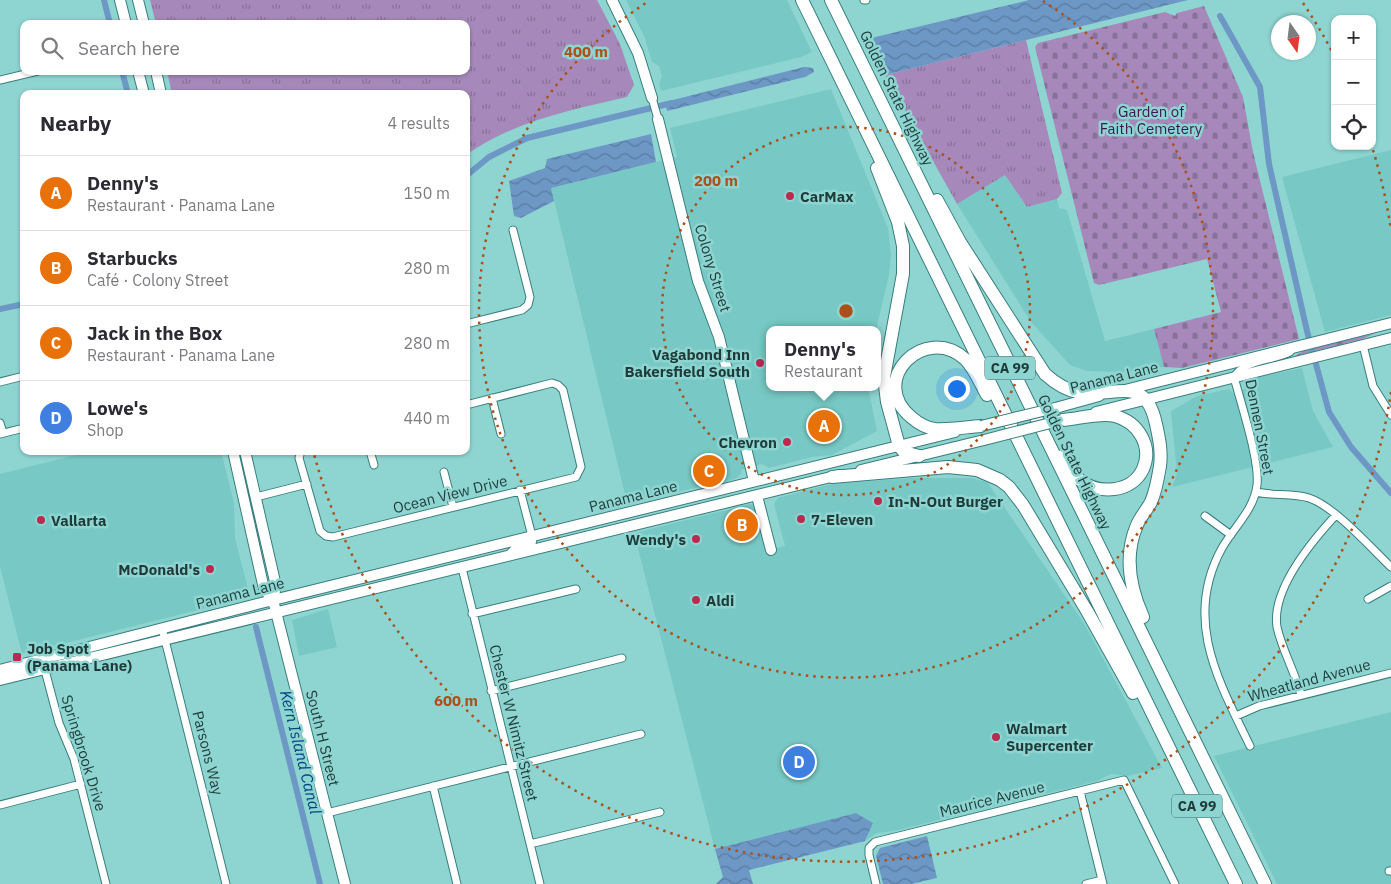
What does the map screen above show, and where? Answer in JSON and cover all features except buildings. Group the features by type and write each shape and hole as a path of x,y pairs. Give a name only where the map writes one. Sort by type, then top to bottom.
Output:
{"highway":[{"name":"CA 99","path":"802,0 1236,884"},
{"name":"Golden State Highway","path":"831,0 1265,884"},
{"path":"865,70 960,242 1045,374 1060,386 1079,393 1125,390 1146,399 1153,411 1161,447 1160,463 1151,502 1137,525 1133,538 1130,575 1136,602 1192,734"},
{"path":"842,79 898,222 902,240 903,274 884,377 887,402 899,446 904,452 919,456"},
{"path":"981,426 935,429 916,421 904,411 897,399 896,378 903,364 922,350 936,348 952,351 965,360 1046,499"},
{"path":"1001,349 1069,468 1079,480 1099,490 1115,489 1130,483 1142,470 1145,455 1142,437 1130,422 1113,415 1062,420"},
{"path":"832,477 963,468 989,474 1009,487 1023,505 1088,611 1144,713 1159,727"}],"main road":[{"path":"120,0 125,20"},
{"path":"138,0 143,20"},
{"name":"Colony Street","path":"612,0 638,53 652,98"},
{"path":"139,75 143,90"},
{"path":"157,75 160,90"},
{"name":"Colony Street","path":"658,119 698,280 719,337 754,481"},
{"name":"Panama Lane","path":"0,680 44,664 162,628 1391,324"},
{"path":"1363,345 1368,337 1391,330"},
{"name":"Panama Lane","path":"0,670 44,664 165,640 644,524 1391,338"},
{"name":"South H Street","path":"235,455 264,589 273,600"},
{"path":"236,455 247,485 256,497"},
{"name":"South H Street","path":"246,455 276,586 273,600 276,613 345,884"},
{"path":"644,524 648,514 680,506 696,496"},
{"name":"Colony Street","path":"757,496 771,550"},
{"path":"245,501 252,508 265,537"},
{"path":"510,556 517,548 530,542 532,536"},
{"path":"462,568 465,560 478,554 485,547"}],"street":[{"path":"0,80 21,75"},
{"name":"Colony Street","path":"652,98 658,119"},
{"path":"470,323 522,310 528,305 530,297 513,230"},
{"path":"1363,345 1373,386 1378,398 1391,415"},
{"name":"Dennen Street","path":"1250,746 1212,661 1204,626 1206,597 1212,572 1231,535 1250,507 1256,492 1256,466 1234,377 1245,366 1280,357 1302,346"},
{"path":"0,382 20,377"},
{"name":"Ocean View Drive","path":"307,484 320,531 326,536 333,537 576,477 581,467 562,390 558,385 552,384 492,398"},
{"path":"470,404 492,398 500,434"},
{"path":"0,422 1,434 20,429"},
{"path":"256,497 307,484 299,458 300,455"},
{"path":"371,455 374,465"},
{"path":"444,472 453,507"},
{"name":"Colony Street","path":"754,481 757,496"},
{"path":"520,490 532,536"},
{"path":"1256,492 1311,498 1336,515 1391,567"},
{"path":"1301,695 1297,677 1280,636 1277,607 1288,579 1324,528 1336,515"},
{"path":"1205,516 1231,535"},
{"name":"Chester W Nimitz Street","path":"462,568 540,884"},
{"path":"1368,599 1391,586"},
{"path":"472,614 576,588"},
{"name":"Parsons Way","path":"162,628 226,884"},
{"path":"492,690 622,658"},
{"name":"Springbrook Drive","path":"44,664 59,723 74,759 106,884"},
{"name":"Wheatland Avenue","path":"1236,716 1254,707 1391,673"},
{"path":"327,812 641,734"},
{"name":"Maurice Avenue","path":"876,884 869,848 875,842 1124,780 1175,884"},
{"path":"0,805 81,784"},
{"path":"433,786 457,884"},
{"path":"1080,791 1103,882 1086,884"},
{"path":"530,844 660,812"}],"shaded area":[{"path":"626,0 787,0 812,52 801,57 661,91 659,84 662,77 659,66 652,62 644,36"},
{"path":"831,89 888,228 891,255 889,275 877,326 766,326 766,391 869,391 877,431 832,455 812,457 769,468 762,464 741,470 741,474 735,479 627,503 551,188 677,157 670,128"},
{"path":"1391,150 1391,315 1325,332 1282,177"},
{"path":"1005,175 1027,207 1057,199 1059,208 1067,210 1105,341 1154,329 1164,367 1123,372 1087,371 1070,365 1031,322 957,204"},
{"path":"1302,368 1313,411 1333,447 1172,487 1177,474 1171,411 1197,396 1229,389 1234,394 1244,389 1244,385 1250,379"},
{"path":"76,455 222,455 234,503 235,538 250,597 22,654 0,566 0,474"},
{"path":"912,478 971,478 987,482 1085,625 1162,768 1128,776 1111,774 1097,781 894,831 877,833 865,841 873,823 856,813 715,849 634,533 751,504 755,505 769,550 785,546 774,504 778,498 831,484"},
{"path":"328,609 337,647 299,656 292,620"},
{"path":"1391,712 1391,884 1277,884 1214,756"}],"green space":[{"path":"150,0 597,0 620,44 634,85 627,97 564,112 523,125 484,143 470,152 470,90 171,90 168,75 470,75 470,20 155,20"},
{"name":"Garden of Faith Cemetery","path":"1204,6 1243,97 1253,152 1299,339 1182,368 1164,367 1154,329 1221,312 1207,259 1099,285 1094,283 1035,47 1038,43 1165,12 1175,16 1177,13"},
{"path":"1026,40 1062,193 1057,199 1027,207 1005,175 957,204 885,75"},
{"path":"1376,333 1362,339 1295,356 1305,350"}],"water":[{"path":"1029,0 1188,0 885,75 867,39"},
{"path":"804,67 813,68 814,72 805,77 667,111 665,102"},
{"path":"651,134 656,162 551,188 554,201 521,218 514,216 509,181 545,168 547,159"},
{"path":"856,813 873,823 865,841 749,870 753,884 716,884 723,877 715,849"},
{"path":"927,836 937,878 911,884 883,884 876,856 880,848"}],"waterway":[{"name":"Kern Island Canal","path":"104,0 109,20"},
{"path":"1220,16 1260,87 1269,164 1307,331 1329,412 1351,447 1391,493"},
{"name":"Kern Island Canal","path":"123,75 127,90"},
{"path":"470,173 489,157 527,138 672,103"},
{"path":"0,309 20,305"},
{"name":"Kern Island Canal","path":"256,627 320,884"}],"place":[{"name":"CarMax","path":"790,196"},
{"name":"Vagabond Inn Bakersfield South","path":"760,363"},
{"name":"Denny's","path":"824,426"},
{"name":"Chevron","path":"787,442"},
{"name":"Jack in the Box","path":"709,471"},
{"name":"In-N-Out Burger","path":"878,501"},
{"name":"7-Eleven","path":"801,519"},
{"name":"Vallarta","path":"41,520"},
{"name":"Starbucks","path":"742,525"},
{"name":"Wendy's","path":"696,539"},
{"name":"McDonald's","path":"210,569"},
{"name":"Aldi","path":"696,600"},
{"name":"Job Spot (Panama Lane)","path":"17,657"},
{"name":"Walmart Supercenter","path":"996,737"},
{"name":"Lowe's","path":"799,762"}]}
